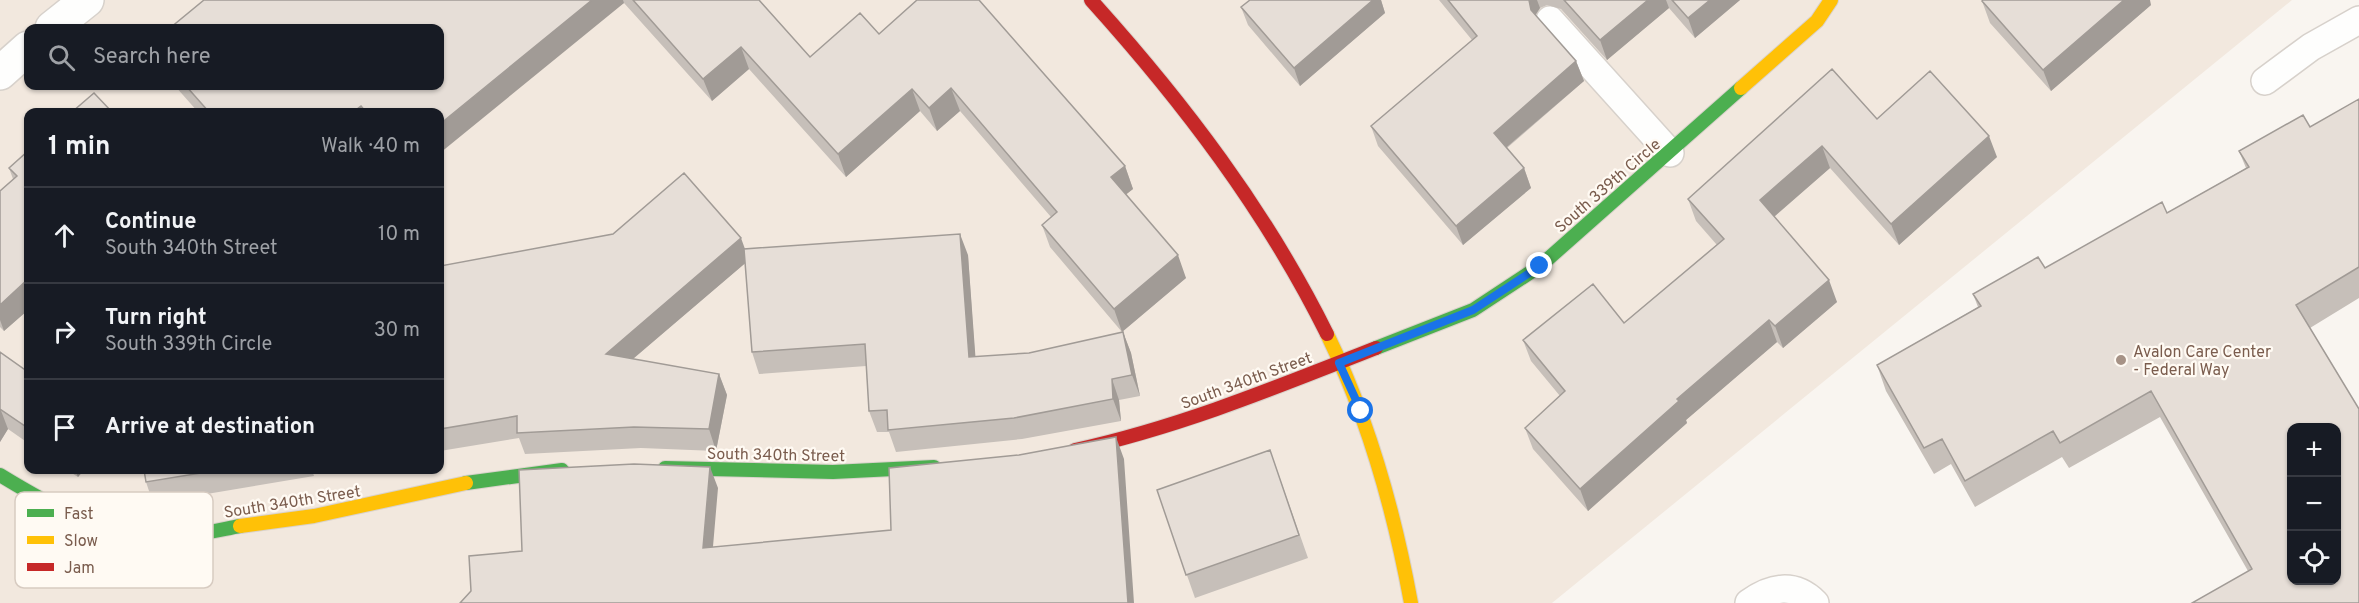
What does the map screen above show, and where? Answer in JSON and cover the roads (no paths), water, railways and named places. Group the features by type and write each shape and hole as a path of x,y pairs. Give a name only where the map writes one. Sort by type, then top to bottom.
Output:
{"street":[{"path":"57,24 87,0"},
{"name":"South 340th Street","path":"1092,0 1216,151 1257,210 1290,264 1361,411 1380,468 1396,528 1411,603"},
{"name":"South 339th Circle","path":"1339,363 1473,310 1540,266 1818,21 1831,0"},
{"name":"South 340th Street","path":"1058,453 1139,436 1217,411 1339,363"},
{"name":"South 340th Street","path":"653,467 882,472 953,465"},
{"name":"South 340th Street","path":"213,530 314,516 484,479 571,469"},
{"name":"South 340th Street","path":"0,475 28,492"}],"lane":[{"path":"1550,20 1670,153"},
{"path":"2265,81 2311,47 2359,20"},
{"path":"1749,603 1764,593 1780,588 1795,589 1815,603"}],"place":[{"name":"Avalon Care Center - Federal Way","path":"2121,360"}]}
